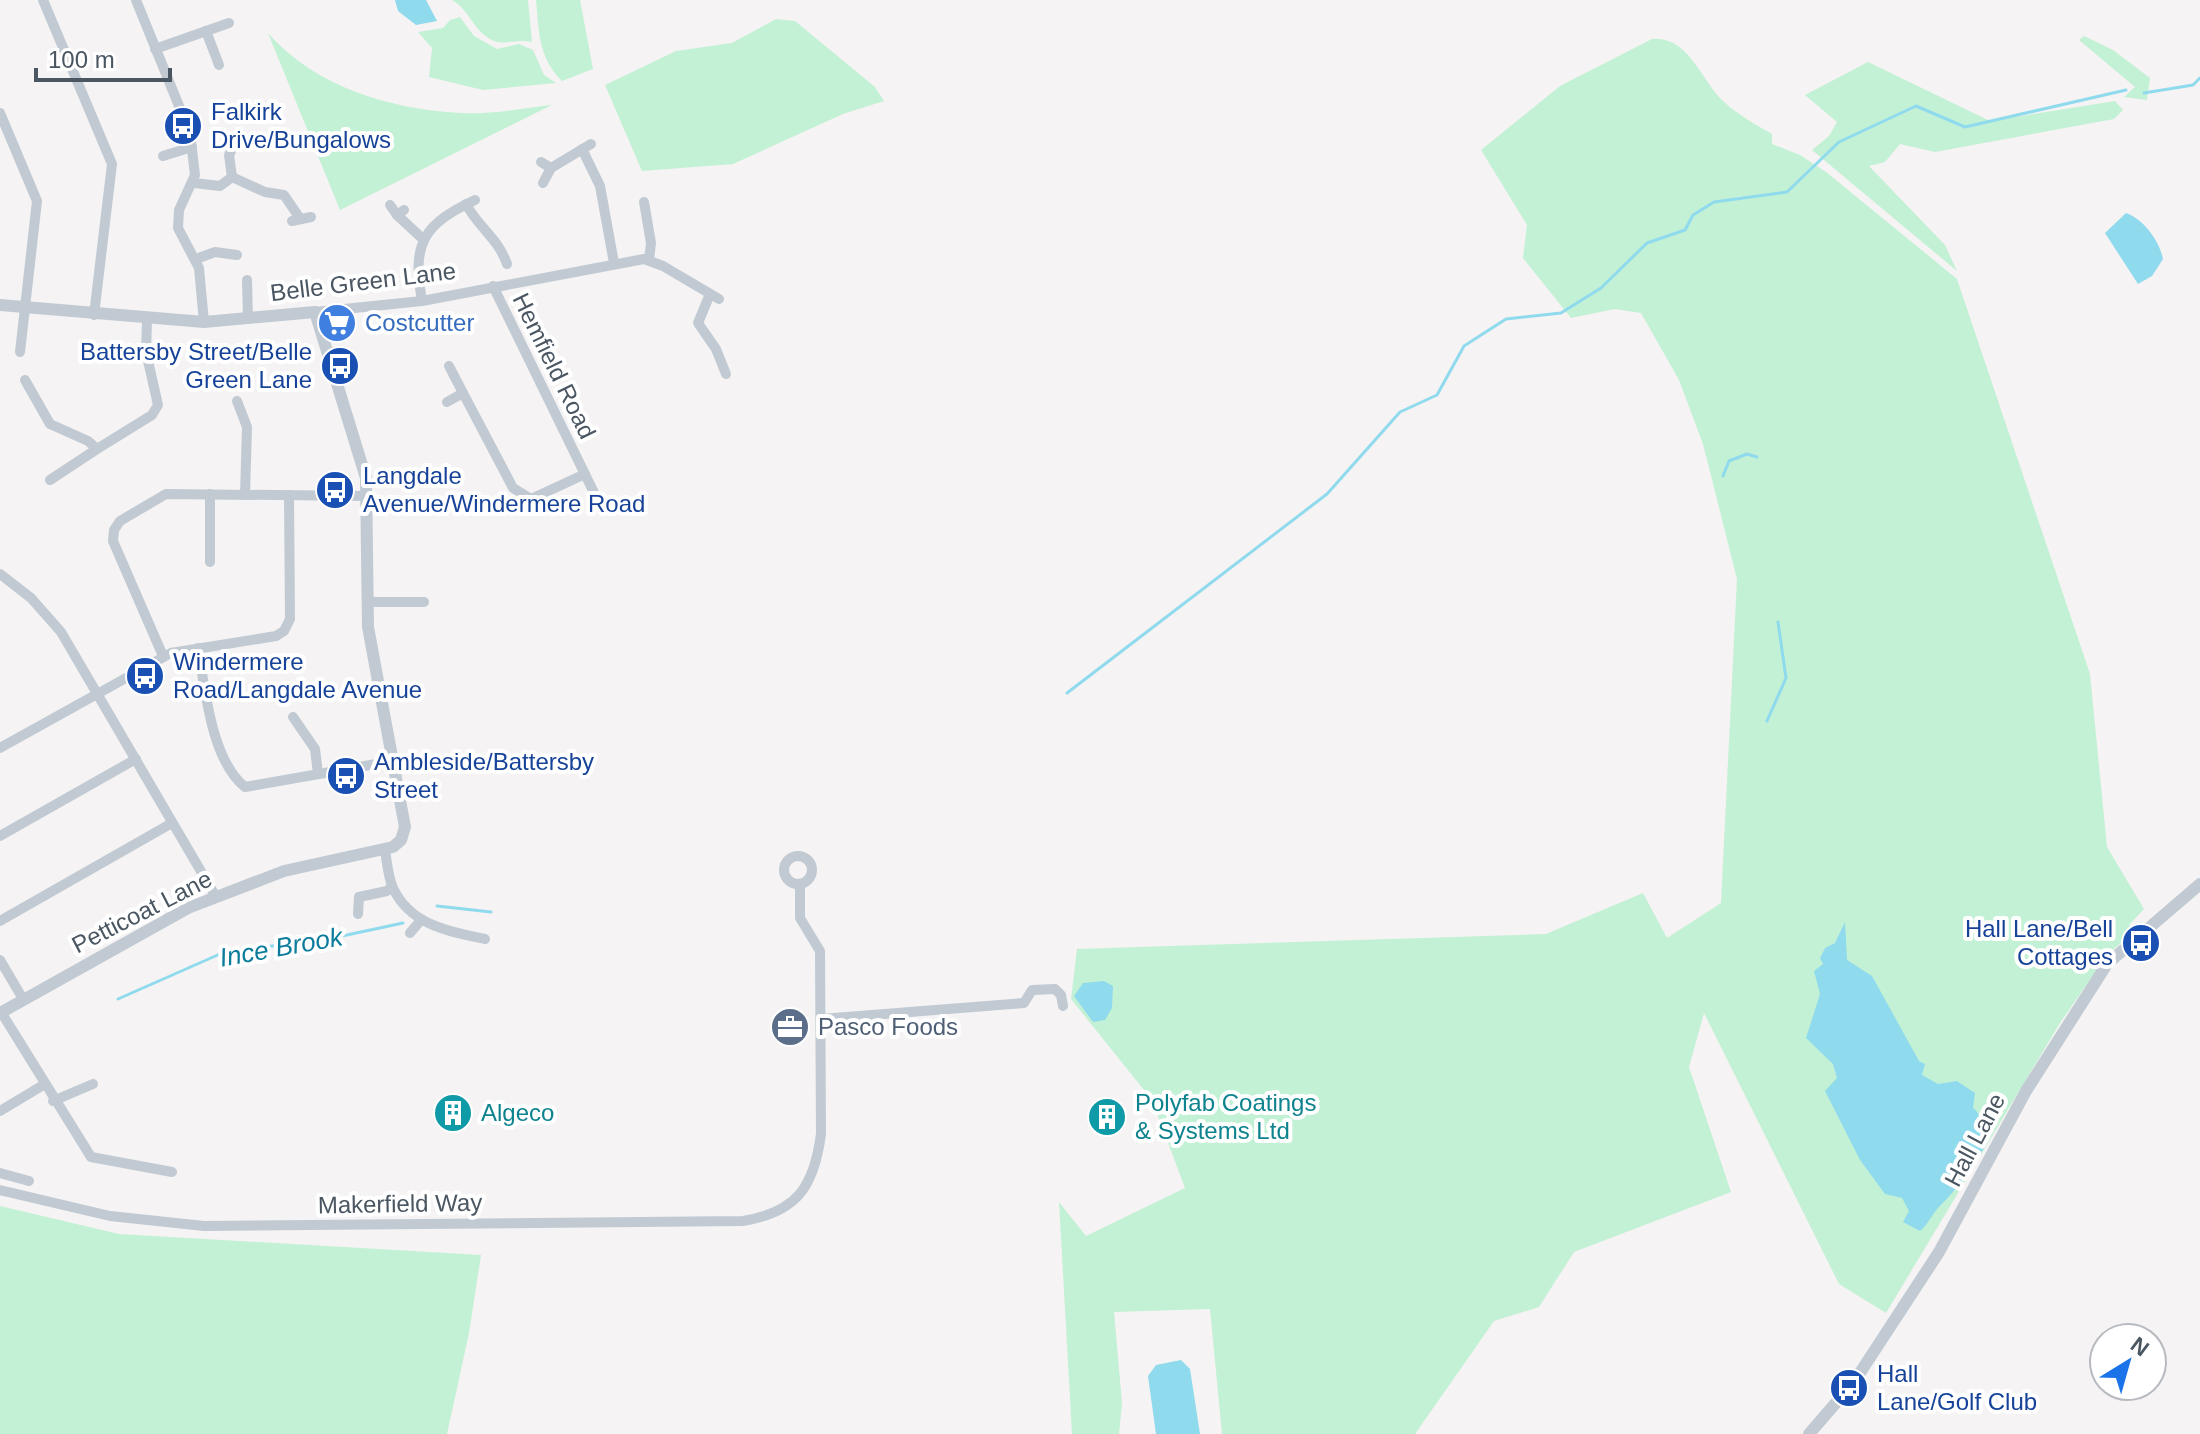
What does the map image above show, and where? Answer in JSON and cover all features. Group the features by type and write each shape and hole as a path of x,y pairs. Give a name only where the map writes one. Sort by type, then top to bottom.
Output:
{"street":[{"path":"43,0 112,164 94,315"},
{"path":"136,0 181,103 192,147 194,183 181,205 177,222 182,239 196,259 204,322"},
{"path":"155,49 206,31 221,22"},
{"path":"206,31 219,65"},
{"path":"0,113 37,201 20,352"},
{"path":"232,177 229,155 240,130"},
{"path":"543,183 546,165 586,146 600,186 614,263"},
{"path":"163,156 192,147"},
{"path":"194,183 220,186 232,177"},
{"path":"232,177 265,192 284,195 301,219"},
{"path":"422,301 416,262 424,240 444,216 471,202 475,221 501,248 507,264"},
{"path":"644,202 651,243 649,260 714,297 698,323 716,349 726,374"},
{"path":"397,210 424,240"},
{"path":"196,259 237,255"},
{"name":"Belle Green Lane","path":"0,305 147,320 204,322 248,319 422,301 614,263 649,260"},
{"path":"247,280 248,319"},
{"name":"Hemfield Road","path":"493,286 601,507"},
{"path":"198,648 212,726 236,780 245,787 393,761 368,627 366,478 315,312"},
{"path":"50,480 152,415 158,405 146,352 147,320"},
{"path":"449,366 513,488 531,499 585,474"},
{"path":"25,380 50,424 88,441 97,449"},
{"path":"447,402 463,393"},
{"path":"237,401 247,412 245,495"},
{"path":"210,494 210,562"},
{"path":"0,748 163,656 276,636 287,628 289,495"},
{"path":"163,656 113,541 114,530 120,521 159,496 368,496"},
{"path":"0,574 31,598 61,632 216,897"},
{"path":"369,602 424,602"},
{"path":"293,717 315,749 318,774"},
{"path":"0,836 136,759"},
{"name":"Petticoat Lane","path":"1,1012 163,921 216,897 318,862 385,850 401,840 405,827 393,761"},
{"path":"0,921 172,823"},
{"path":"385,850 392,886 421,920 431,927 485,939"},
{"path":"800,884 800,918 820,951 821,1019 1024,1003 1032,990 1055,989 1061,995 1063,1006"},
{"name":"Hall Lane","path":"1809,1434 1854,1382 1939,1252 2026,1091 2107,964 2200,884"},
{"path":"358,914 359,897 387,891 392,886"},
{"path":"410,933 421,920"},
{"path":"0,960 23,999"},
{"path":"1,1012 53,1101 91,1157 172,1172"},
{"name":"Makerfield Way","path":"0,1190 110,1216 173,1224 743,1221 782,1210 798,1197 811,1180 819,1146 821,1019"},
{"path":"0,1111 45,1084"},
{"path":"53,1101 93,1084"},
{"path":"0,1173 29,1181"}],"green space":[{"path":"452,0 528,0 532,42 494,41 482,33"},
{"path":"536,0 580,0 593,69 562,81 554,72 541,43"},
{"path":"460,17 474,36 497,49 519,44 533,50 544,75 556,83 483,90 429,77 432,48 418,32 443,28 450,20"},
{"path":"776,19 795,21 875,87 884,101 843,114 733,164 642,171 605,85 676,51 732,43"},
{"path":"268,33 308,68 355,92 381,100 434,111 471,113 552,105 340,210"},
{"path":"2084,36 2113,50 2150,78 2147,100 2124,97 2135,87 2079,40"},
{"path":"1652,39 1665,40 1685,52 1725,103 1772,134 1772,144 1800,155 1826,172 1957,279 2090,674 2107,847 2144,909 2129,925 2135,931 2107,955 2060,1023 1886,1313 1839,1284 1704,1013 1689,1067 1731,1192 1574,1252 1539,1307 1494,1321 1415,1434 1222,1434 1210,1309 1114,1312 1122,1403 1119,1434 1072,1434 1059,1202 1086,1236 1185,1188 1152,1100 1071,999 1077,949 1546,934 1643,893 1667,938 1721,903 1737,579 1703,444 1679,380 1641,313 1615,309 1571,318 1523,258 1527,225 1481,150 1560,86"},
{"path":"1868,62 1990,121 2115,101 2123,110 2114,119 1935,152 1900,144 1885,162 1869,166 1945,245 1957,271 1812,150 1829,136 1837,122 1805,95"},
{"path":"0,1206 119,1234 481,1255 469,1333 447,1434 0,1434"}],"water":[{"path":"395,0 426,0 437,21 416,25 398,11"},
{"path":"2126,213 2149,231 2163,259 2152,276 2138,284 2105,233"},
{"path":"1845,922 1847,960 1872,976 1919,1061 1925,1064 1922,1075 1938,1084 1957,1081 1975,1093 1973,1108 1980,1116 1987,1143 1953,1192 1920,1231 1903,1222 1909,1211 1902,1198 1885,1194 1860,1160 1825,1091 1837,1078 1833,1064 1806,1038 1820,994 1814,971 1823,964 1820,958 1825,948 1835,943"},
{"path":"1104,981 1113,986 1112,1008 1105,1020 1093,1022 1074,996 1083,983"},
{"path":"1181,1360 1190,1369 1200,1434 1156,1434 1148,1376 1156,1365"}],"waterway":[{"path":"2144,93 2193,85 2200,78"},
{"path":"1067,693 1327,494 1400,412 1437,395 1464,346 1506,319 1561,313 1601,288 1647,243 1685,230 1693,215 1714,202 1787,192 1839,142 1916,106 1965,127 2126,90"},
{"path":"1723,476 1729,461 1747,454 1757,457"},
{"path":"1767,721 1786,678 1778,622"},
{"name":"Ince Brook","path":"437,906 491,912"},
{"name":"Ince Brook","path":"118,999 229,950 314,942 403,923"}],"place":[{"name":"Falkirk Drive/Bungalows","path":"183,126"},
{"name":"Costcutter","path":"337,323"},
{"name":"Battersby Street/Belle Green Lane","path":"340,366"},
{"name":"Langdale Avenue/Windermere Road","path":"335,490"},
{"name":"Windermere Road/Langdale Avenue","path":"145,676"},
{"name":"Ambleside/Battersby Street","path":"346,776"},
{"name":"Hall Lane/Bell Cottages","path":"2141,943"},
{"name":"Pasco Foods","path":"790,1027"},
{"name":"Algeco","path":"453,1113"},
{"name":"Polyfab Coatings & Systems Ltd","path":"1107,1117"},
{"name":"Hall Lane/Golf Club","path":"1849,1388"}]}
